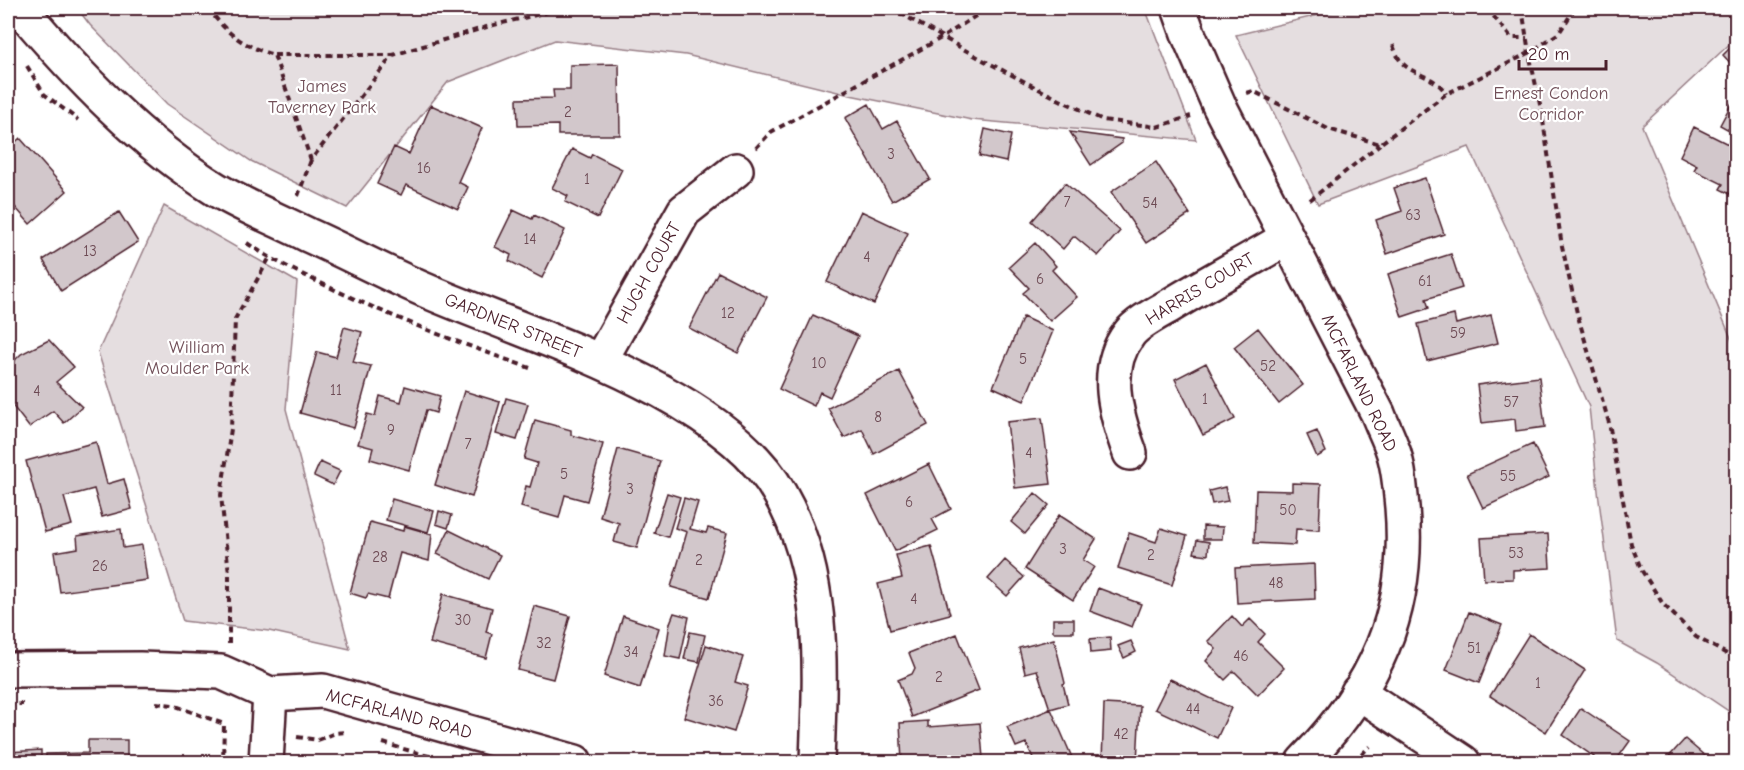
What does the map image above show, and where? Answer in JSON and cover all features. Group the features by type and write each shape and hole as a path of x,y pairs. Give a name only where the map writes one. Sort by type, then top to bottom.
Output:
{"street":[{"name":"GARDNER STREET","path":"20,8 101,97 179,164 217,190 426,291 600,361 687,406 738,443 778,490 803,542 817,610 819,690 817,762"},
{"name":"MCFARLAND ROAD","path":"1179,8 1219,105 1378,414 1393,449 1400,488 1404,528 1403,567 1395,617 1385,643 1359,692 1341,720 1303,762"},
{"name":"HUGH COURT","path":"600,361 684,211 736,170"},
{"name":"HARRIS COURT","path":"1130,453 1122,433 1113,388 1117,363 1130,332 1188,294 1287,238"},
{"name":"MCFARLAND ROAD","path":"8,670 140,669 221,672 270,694 322,691 575,762"},
{"path":"1359,692 1463,762"},
{"path":"266,762 270,694"}],"path":[{"path":"208,8 223,28 252,49 274,55 393,55 490,26 565,8"},
{"path":"891,8 1060,100 1103,120 1157,127 1253,91 1328,129 1380,144"},
{"path":"736,170 771,132 943,37 988,8"},
{"path":"1487,8 1511,38 1527,38"},
{"path":"1522,8 1542,114 1562,246 1577,313 1609,423 1631,544 1642,571 1663,604 1696,637 1737,659"},
{"path":"1310,200 1446,94 1529,52 1559,33 1575,8"},
{"path":"1393,45 1402,63 1435,81 1442,86 1446,94"},
{"path":"274,55 310,160"},
{"path":"221,672 230,640 229,574 221,495 231,429 235,319 287,225 310,160 393,55"},
{"path":"26,64 44,94 81,123"},
{"path":"240,238 269,259 396,318 534,370"},
{"path":"8,704 30,703"},
{"path":"153,703 173,705 224,724 267,727 300,738 318,740 345,732 355,735"},
{"path":"223,762 224,724"},
{"path":"376,741 449,762"},
{"path":"1354,762 1370,746"}],"green space":[{"name":"James Taverney Park","path":"77,8 1145,8 1196,140 972,120 850,95 686,55 555,40 448,82 347,208 251,161 167,104 90,25"},
{"name":"Ernest Condon Corridor","path":"1347,8 1736,8 1736,38 1642,126 1736,350 1736,716 1657,663 1617,641 1589,407 1469,147 1318,204 1236,35"},
{"name":"William Moulder Park","path":"164,206 297,282 286,409 350,649 269,631 183,621 98,352"}],"building":[{"path":"1736,42 1736,69 1723,55"},
{"path":"619,64 620,135 558,135 558,125 518,126 517,99 554,98 553,90 570,90 570,65"},
{"path":"1736,95 1736,134 1720,125"},
{"path":"869,104 883,129 897,121 930,179 892,201 845,118"},
{"path":"431,105 482,128 458,182 468,187 458,209 406,185 401,195 377,184 394,147 409,154"},
{"path":"1694,127 1736,148 1736,197 1720,189 1723,184 1694,170 1697,165 1680,156"},
{"path":"985,129 1011,135 1006,162 979,156"},
{"path":"1070,132 1122,139 1122,143 1091,165"},
{"path":"20,138 67,191 30,224 8,199 8,149"},
{"path":"572,149 590,158 592,154 622,169 598,218 565,202 568,196 552,188"},
{"path":"1156,162 1190,214 1146,243 1111,192"},
{"path":"1425,178 1444,234 1387,254 1376,220 1402,211 1394,188"},
{"path":"1065,183 1120,231 1098,256 1074,236 1063,249 1032,221"},
{"path":"513,210 532,219 534,215 565,230 542,278 509,261 511,255 495,247"},
{"path":"861,211 908,233 874,304 827,282"},
{"path":"119,212 138,242 61,291 43,260"},
{"path":"1035,243 1056,266 1052,270 1077,297 1050,321 1023,293 1029,288 1009,267"},
{"path":"1451,254 1462,288 1426,299 1429,308 1402,317 1388,274"},
{"path":"718,272 767,297 738,353 689,328"},
{"path":"813,315 858,336 830,397 820,392 814,406 779,389"},
{"path":"1454,315 1456,324 1491,315 1498,343 1427,361 1418,324"},
{"path":"1023,317 1053,331 1024,401 993,387"},
{"path":"344,327 362,332 353,362 371,366 354,428 300,413 317,352 336,357"},
{"path":"1258,328 1303,385 1279,404 1234,347"},
{"path":"49,340 74,367 56,382 82,407 64,423 53,411 29,427 8,400 8,367 21,354"},
{"path":"1206,363 1235,419 1203,435 1175,379"},
{"path":"899,371 928,425 874,454 862,429 844,438 828,408"},
{"path":"1539,377 1545,427 1516,431 1515,419 1482,423 1477,385"},
{"path":"405,386 440,396 436,413 426,410 409,470 370,459 373,448 358,444 367,414 375,416 380,396 401,402"},
{"path":"464,391 500,402 472,497 435,485"},
{"path":"506,398 528,404 517,440 496,434"},
{"path":"1042,418 1051,484 1015,488 1007,422"},
{"path":"535,420 571,430 571,435 603,444 587,501 565,495 559,518 521,507 526,486 530,487 537,463 524,459"},
{"path":"1317,431 1326,452 1317,457 1307,435"},
{"path":"96,442 107,484 124,479 132,509 102,517 94,489 64,497 72,525 45,532 26,461"},
{"path":"1533,444 1549,477 1483,508 1467,474"},
{"path":"618,449 660,461 637,548 614,542 619,523 600,517"},
{"path":"320,462 340,471 333,485 314,476"},
{"path":"929,464 951,509 932,519 938,530 895,551 867,495"},
{"path":"1292,483 1321,484 1319,530 1296,529 1295,545 1254,543 1256,490 1292,491"},
{"path":"1225,487 1228,501 1212,504 1209,491"},
{"path":"667,493 680,497 668,537 654,533"},
{"path":"1035,493 1049,505 1025,534 1011,522"},
{"path":"684,498 698,502 690,529 706,533 708,528 727,533 709,598 671,587 687,532 675,528"},
{"path":"392,499 434,511 428,532 386,520"},
{"path":"439,511 452,515 448,528 436,524"},
{"path":"1059,515 1096,539 1083,560 1094,567 1073,600 1025,569"},
{"path":"370,522 403,531 404,526 432,534 429,561 400,553 388,599 368,594 366,598 350,593"},
{"path":"1203,526 1223,527 1222,539 1203,539"},
{"path":"1161,528 1187,536 1172,585 1118,568 1129,533 1156,542"},
{"path":"121,529 123,548 142,545 147,580 60,592 54,552 78,548 77,536"},
{"path":"449,530 500,555 488,579 437,554"},
{"path":"1548,534 1550,568 1513,570 1513,579 1484,580 1481,538"},
{"path":"1197,540 1209,542 1208,555 1194,553"},
{"path":"931,546 950,614 890,630 878,584 902,578 896,555"},
{"path":"1005,560 1024,577 1007,596 988,579"},
{"path":"1314,564 1315,599 1237,603 1235,568"},
{"path":"1098,588 1141,604 1132,627 1090,611"},
{"path":"443,594 492,608 486,632 492,634 486,658 430,643"},
{"path":"534,606 570,616 553,679 518,670"},
{"path":"1469,612 1502,625 1479,683 1446,670"},
{"path":"674,613 689,617 680,659 665,656 670,623"},
{"path":"623,616 659,628 640,688 604,676"},
{"path":"1232,616 1242,627 1250,619 1265,634 1258,642 1284,668 1258,695 1234,671 1225,680 1206,661 1216,649 1208,641"},
{"path":"1053,619 1074,619 1074,632 1053,632"},
{"path":"690,632 705,635 699,662 684,659"},
{"path":"957,634 979,690 912,717 898,680 912,674 915,668 909,653"},
{"path":"1529,634 1585,670 1546,732 1490,696"},
{"path":"1110,637 1111,651 1091,653 1090,639"},
{"path":"1054,639 1068,704 1050,709 1037,670 1025,673 1019,648"},
{"path":"1131,641 1136,652 1124,658 1118,646"},
{"path":"706,645 743,657 735,682 748,686 734,732 684,717"},
{"path":"1170,679 1231,708 1217,738 1155,709"},
{"path":"1104,704 1140,706 1137,762 1102,762"},
{"path":"1581,708 1630,741 1615,762 1590,762 1594,757 1563,735"},
{"path":"1051,709 1074,762 1035,762 1026,743 1016,747 1007,727"},
{"path":"928,721 928,727 980,723 983,758 902,762 900,723"},
{"path":"1685,739 1712,762 1664,762"},
{"path":"88,740 127,740 127,762 46,762 46,754 88,753"},
{"path":"41,750 41,762 8,762 8,752"},
{"path":"200,758 200,762 166,762 166,759"}]}
